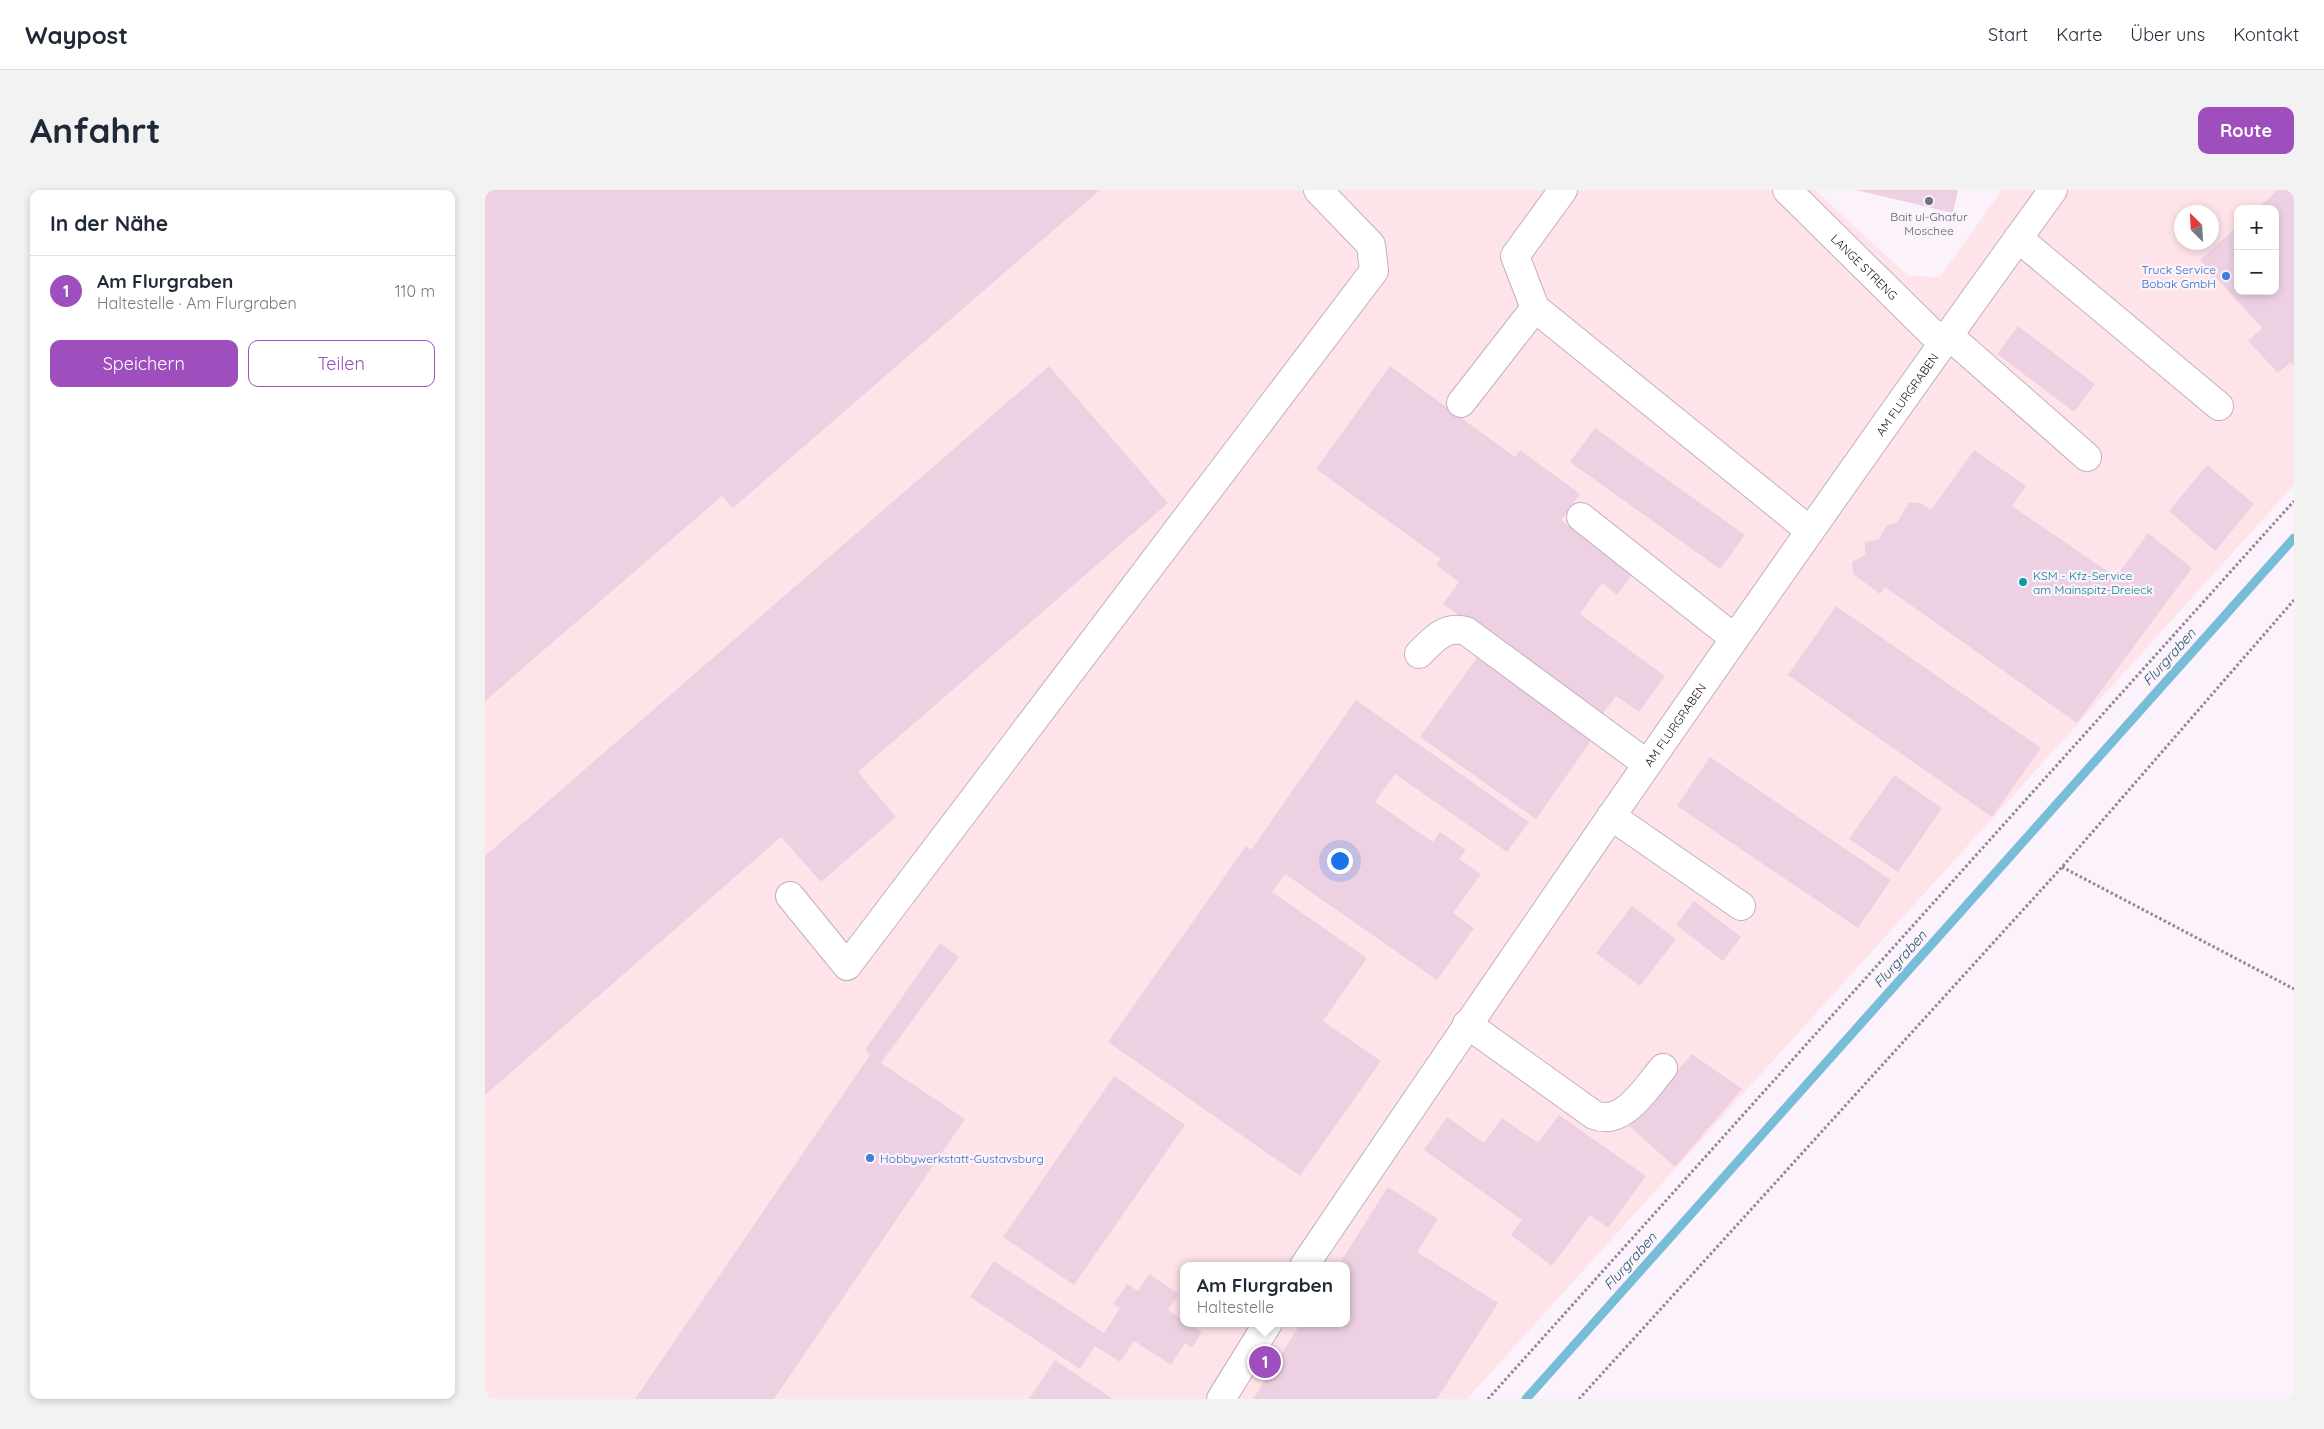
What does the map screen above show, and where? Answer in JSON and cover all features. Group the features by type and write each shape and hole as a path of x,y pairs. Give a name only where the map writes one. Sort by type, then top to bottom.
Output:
{"street":[{"path":"790,896 847,966 1369,278 1374,270 1371,245 1318,190"},
{"path":"1563,190 1515,256 1535,308 1809,530"},
{"name":"LANGE STRENG","path":"1787,190 1944,338 2087,457"},
{"name":"AM FLURGRABEN","path":"1307,1262 1467,1024 1809,530 1944,338 2053,190"},
{"path":"2018,238 2219,406"},
{"path":"1461,403 1535,308"},
{"path":"1581,517 1734,638"},
{"path":"1419,654 1433,640 1447,630 1465,630 1647,764"},
{"path":"1611,816 1741,906"},
{"path":"1467,1024 1594,1115 1603,1119 1616,1117 1630,1106 1663,1068"},
{"path":"1221,1399 1266,1327"}],"path":[{"path":"1488,1399 2294,501"},
{"path":"1579,1399 2063,867 2294,600"},
{"path":"2063,867 2294,989"}],"shaded area":[{"path":"485,190 1815,190 1908,276 1940,277 2002,190 2294,190 2294,485 1467,1399 485,1399"}],"building":[{"path":"485,190 1100,190 733,508 722,496 485,701"},
{"name":"Bait ul-Ghafur Moschee","path":"1856,190 1958,190 1953,213"},
{"name":"Truck Service Bobak GmbH","path":"2278,190 2294,190 2294,366 2291,362 2278,373 2248,341 2262,328 2200,260 2211,250 2219,250 2219,243 2234,230 2234,295 2279,295 2279,205 2261,205"},
{"path":"2018,326 2095,384 2074,412 1997,354"},
{"path":"1049,366 1168,503 858,772 896,817 821,882 781,837 485,1095 485,856"},
{"path":"1390,366 1515,457 1520,450 1580,494 1561,520 1633,573 1617,595 1602,583 1580,614 1665,676 1639,712 1616,696 1600,717 1443,604 1459,582 1436,565 1441,559 1316,469"},
{"path":"1595,428 1745,535 1720,569 1570,462"},
{"name":"KSM - Kfz-Service am Mainspitz-Dreieck","path":"1974,450 2026,486 2012,506 2116,577 2148,533 2192,568 2077,723 1885,587 1880,594 1853,574 1852,562 1865,555 1865,542 1879,539 1887,525 1897,523 1909,502 1921,503 1931,510"},
{"path":"2207,465 2254,504 2215,551 2169,511"},
{"path":"1836,606 2041,748 1992,817 1788,675"},
{"path":"1481,652 1596,734 1536,819 1420,737"},
{"path":"1356,700 1529,822 1507,852 1395,774 1375,802 1433,842 1440,832 1466,850 1459,859 1481,874 1453,913 1474,928 1437,980 1285,874 1272,892 1367,958 1323,1021 1381,1061 1300,1176 1108,1042 1246,846 1251,850"},
{"path":"1710,757 1891,880 1858,928 1677,806"},
{"path":"1894,775 1942,808 1898,872 1849,839"},
{"path":"1694,901 1741,937 1723,961 1676,925"},
{"path":"1632,906 1676,939 1640,986 1596,953"},
{"path":"940,943 959,957 881,1063 965,1119 774,1399 635,1399 870,1055 865,1050"},
{"path":"1692,1054 1742,1089 1675,1167 1629,1126"},
{"path":"1114,1076 1185,1125 1074,1285 1003,1237"},
{"path":"1559,1115 1646,1176 1608,1228 1590,1215 1552,1266 1511,1235 1522,1220 1424,1150 1447,1117 1484,1143 1502,1118 1538,1143"},
{"path":"1388,1187 1438,1219 1417,1252 1498,1303 1437,1399 1253,1399 1298,1327 1350,1327 1350,1262 1341,1262"},
{"path":"994,1261 1104,1333 1120,1308 1113,1304 1127,1284 1138,1291 1149,1274 1179,1294 1168,1310 1180,1318 1180,1327 1194,1327 1202,1332 1192,1348 1185,1343 1171,1365 1134,1341 1120,1362 1095,1346 1080,1369 970,1297"},
{"path":"1055,1360 1113,1399 1029,1399"}],"waterway":[{"name":"Flurgraben","path":"1526,1399 2294,538"}],"place":[{"name":"Bait ul-Ghafur Moschee","path":"1929,201"},
{"name":"Truck Service Bobak GmbH","path":"2226,276"},
{"name":"KSM - Kfz-Service am Mainspitz-Dreieck","path":"2023,582"},
{"name":"Hobbywerkstatt-Gustavsburg","path":"870,1158"},
{"name":"Am Flurgraben","path":"1265,1362"}]}
